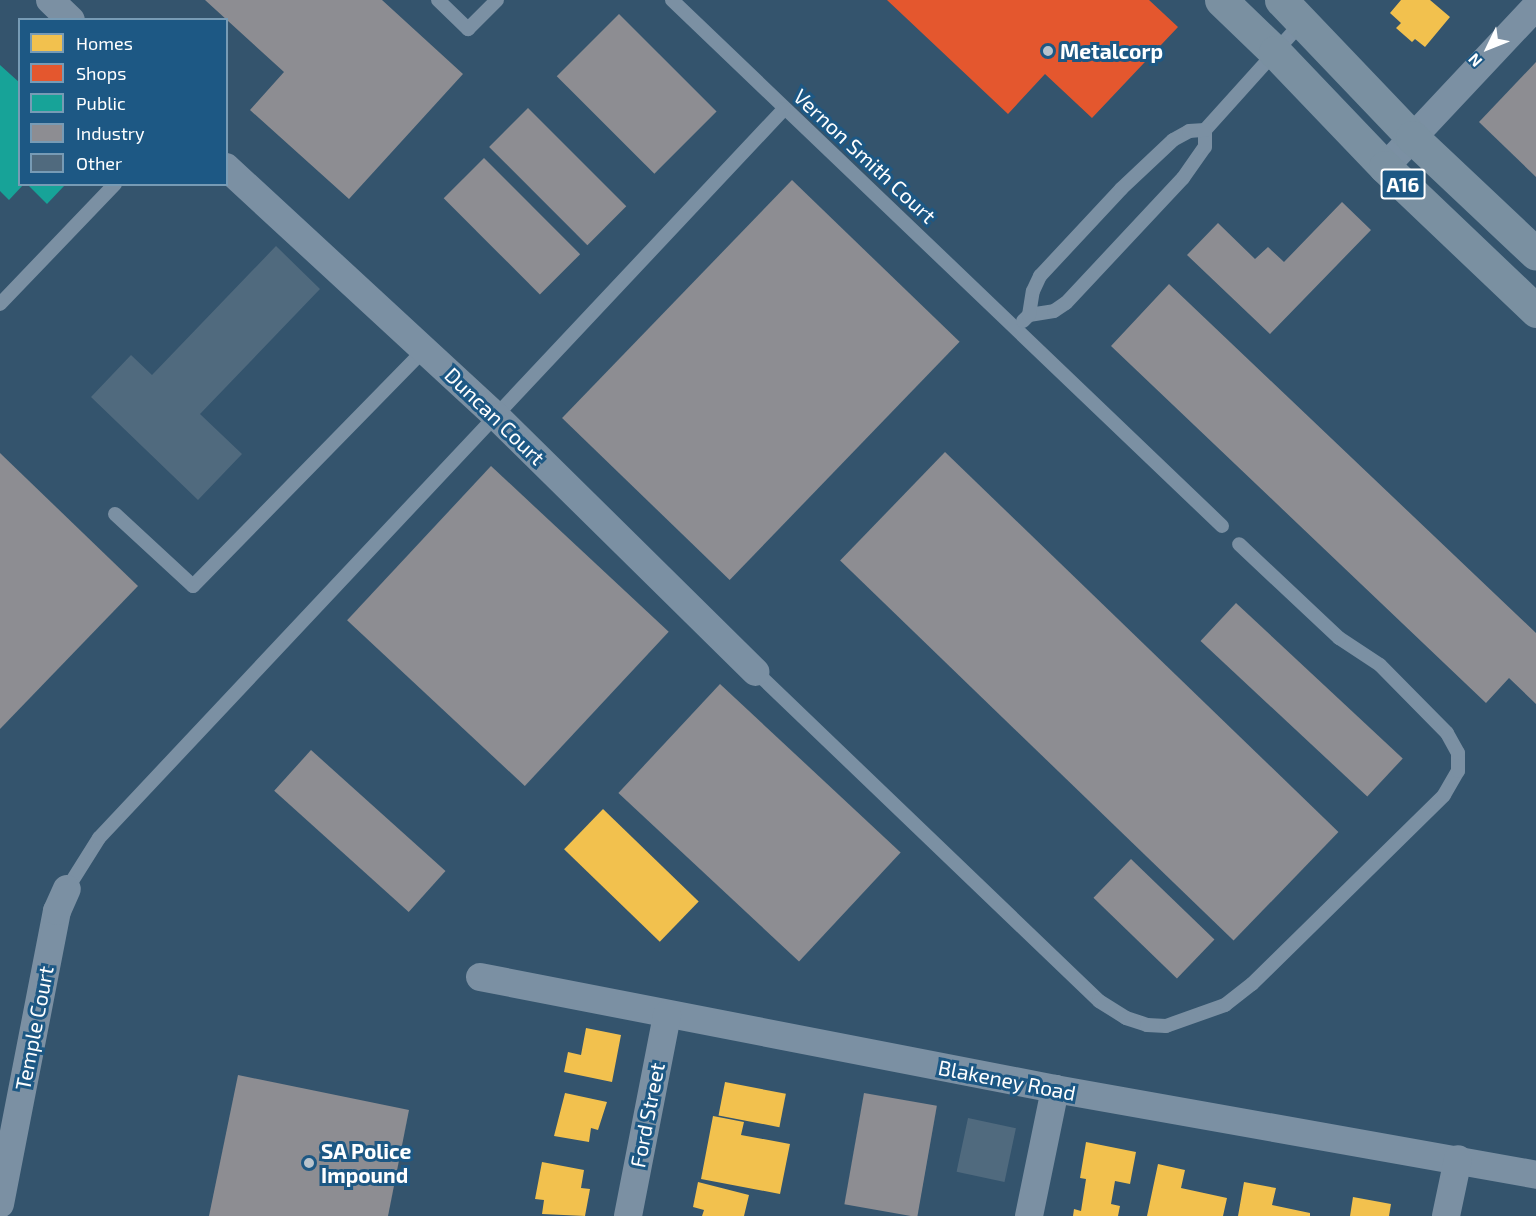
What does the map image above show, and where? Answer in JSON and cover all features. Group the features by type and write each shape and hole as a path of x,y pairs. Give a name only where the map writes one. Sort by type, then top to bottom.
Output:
{"highway":[{"name":"A16","path":"1221,0 1275,52 1385,167 1536,311"},
{"name":"A16","path":"1292,10 1412,137 1536,254"}],"street":[{"path":"50,0 69,18"},
{"path":"1385,167 1536,6"},
{"name":"Duncan Court","path":"228,169 497,417 756,672"},
{"name":"Temple Court","path":"0,1204 57,911 67,889"},
{"name":"Blakeney Road","path":"480,977 1054,1089 1458,1159 1536,1175"},
{"name":"Ford Street","path":"628,1216 667,1015"},
{"path":"1029,1216 1054,1089"},
{"path":"1446,1216 1458,1159"}],"lane":[{"path":"438,0 468,29 497,0"},
{"name":"Vernon Smith Court","path":"672,0 1222,526"},
{"path":"1029,315 1054,311 1066,303 1183,178 1205,147 1205,130 1275,52 1292,10"},
{"path":"67,889 99,838 784,109"},
{"path":"1017,328 1029,315 1033,291 1040,276 1121,189 1173,140 1188,131 1205,130"},
{"path":"0,304 113,186"},
{"path":"115,514 192,586 424,350"},
{"path":"756,672 1099,1001 1126,1018 1147,1025 1166,1026 1225,1005 1252,984 1444,795 1458,771 1458,753 1439,724 1380,665 1339,638 1239,544"}],"building: Homes":[{"path":"1401,0 1430,0 1450,17 1425,47 1415,39 1412,42 1396,28 1401,23 1390,13"},
{"path":"603,809 699,901 660,942 564,849"},
{"path":"586,1028 621,1035 612,1082 564,1072 568,1052 581,1055"},
{"path":"725,1082 786,1094 779,1127 719,1115"},
{"path":"565,1093 607,1102 598,1130 591,1128 589,1142 554,1136"},
{"path":"713,1116 744,1122 741,1135 790,1144 780,1194 701,1179"},
{"path":"1086,1142 1136,1152 1130,1184 1115,1181 1111,1204 1120,1206 1118,1216 1073,1216 1074,1209 1081,1211 1086,1179 1080,1178"},
{"path":"542,1162 584,1170 581,1188 590,1189 585,1216 542,1214 544,1200 535,1199"},
{"path":"1158,1164 1185,1170 1181,1188 1227,1198 1223,1216 1147,1216"},
{"path":"698,1182 749,1195 744,1216 702,1216 704,1210 693,1207"},
{"path":"1244,1182 1276,1188 1272,1205 1310,1213 1310,1216 1238,1216"},
{"path":"1353,1197 1391,1204 1389,1216 1350,1216"}],"building: Shops":[{"name":"Metalcorp","path":"887,0 1149,0 1178,27 1092,118 1045,74 1008,114"}],"building: Public":[{"path":"0,65 18,81 18,186 22,186 9,200 0,191"},
{"path":"29,186 64,186 47,204"}],"building: Industry":[{"path":"205,0 382,0 463,74 349,199 250,110 284,72 228,21 228,18 225,18"},
{"path":"619,14 717,112 654,174 557,76"},
{"path":"1536,62 1536,177 1479,122"},
{"path":"528,108 626,206 587,245 489,147"},
{"path":"484,158 580,254 540,294 444,198"},
{"path":"792,180 960,342 730,580 562,418"},
{"path":"1342,202 1371,230 1270,334 1187,255 1218,223 1255,259 1268,247 1284,262"},
{"path":"1169,284 1536,633 1536,704 1509,678 1486,703 1111,346"},
{"path":"945,452 1338,832 1234,941 840,561"},
{"path":"0,453 138,586 0,729"},
{"path":"491,466 669,632 525,786 347,620"},
{"path":"1236,603 1403,758 1367,797 1201,641"},
{"path":"720,684 901,852 799,961 618,793"},
{"path":"311,750 446,871 409,912 274,791"},
{"path":"1131,859 1214,940 1177,978 1093,898"},
{"name":"SA Police Impound","path":"238,1075 409,1110 388,1216 209,1216"},
{"path":"864,1093 937,1106 917,1216 844,1204"}],"building: Other":[{"path":"276,246 320,289 200,414 242,454 198,500 91,397 131,355 152,375"},
{"path":"968,1118 1016,1128 1004,1182 957,1172"}],"place":[{"name":"Metalcorp","path":"1048,51"},
{"name":"SA Police Impound","path":"309,1163"}]}
